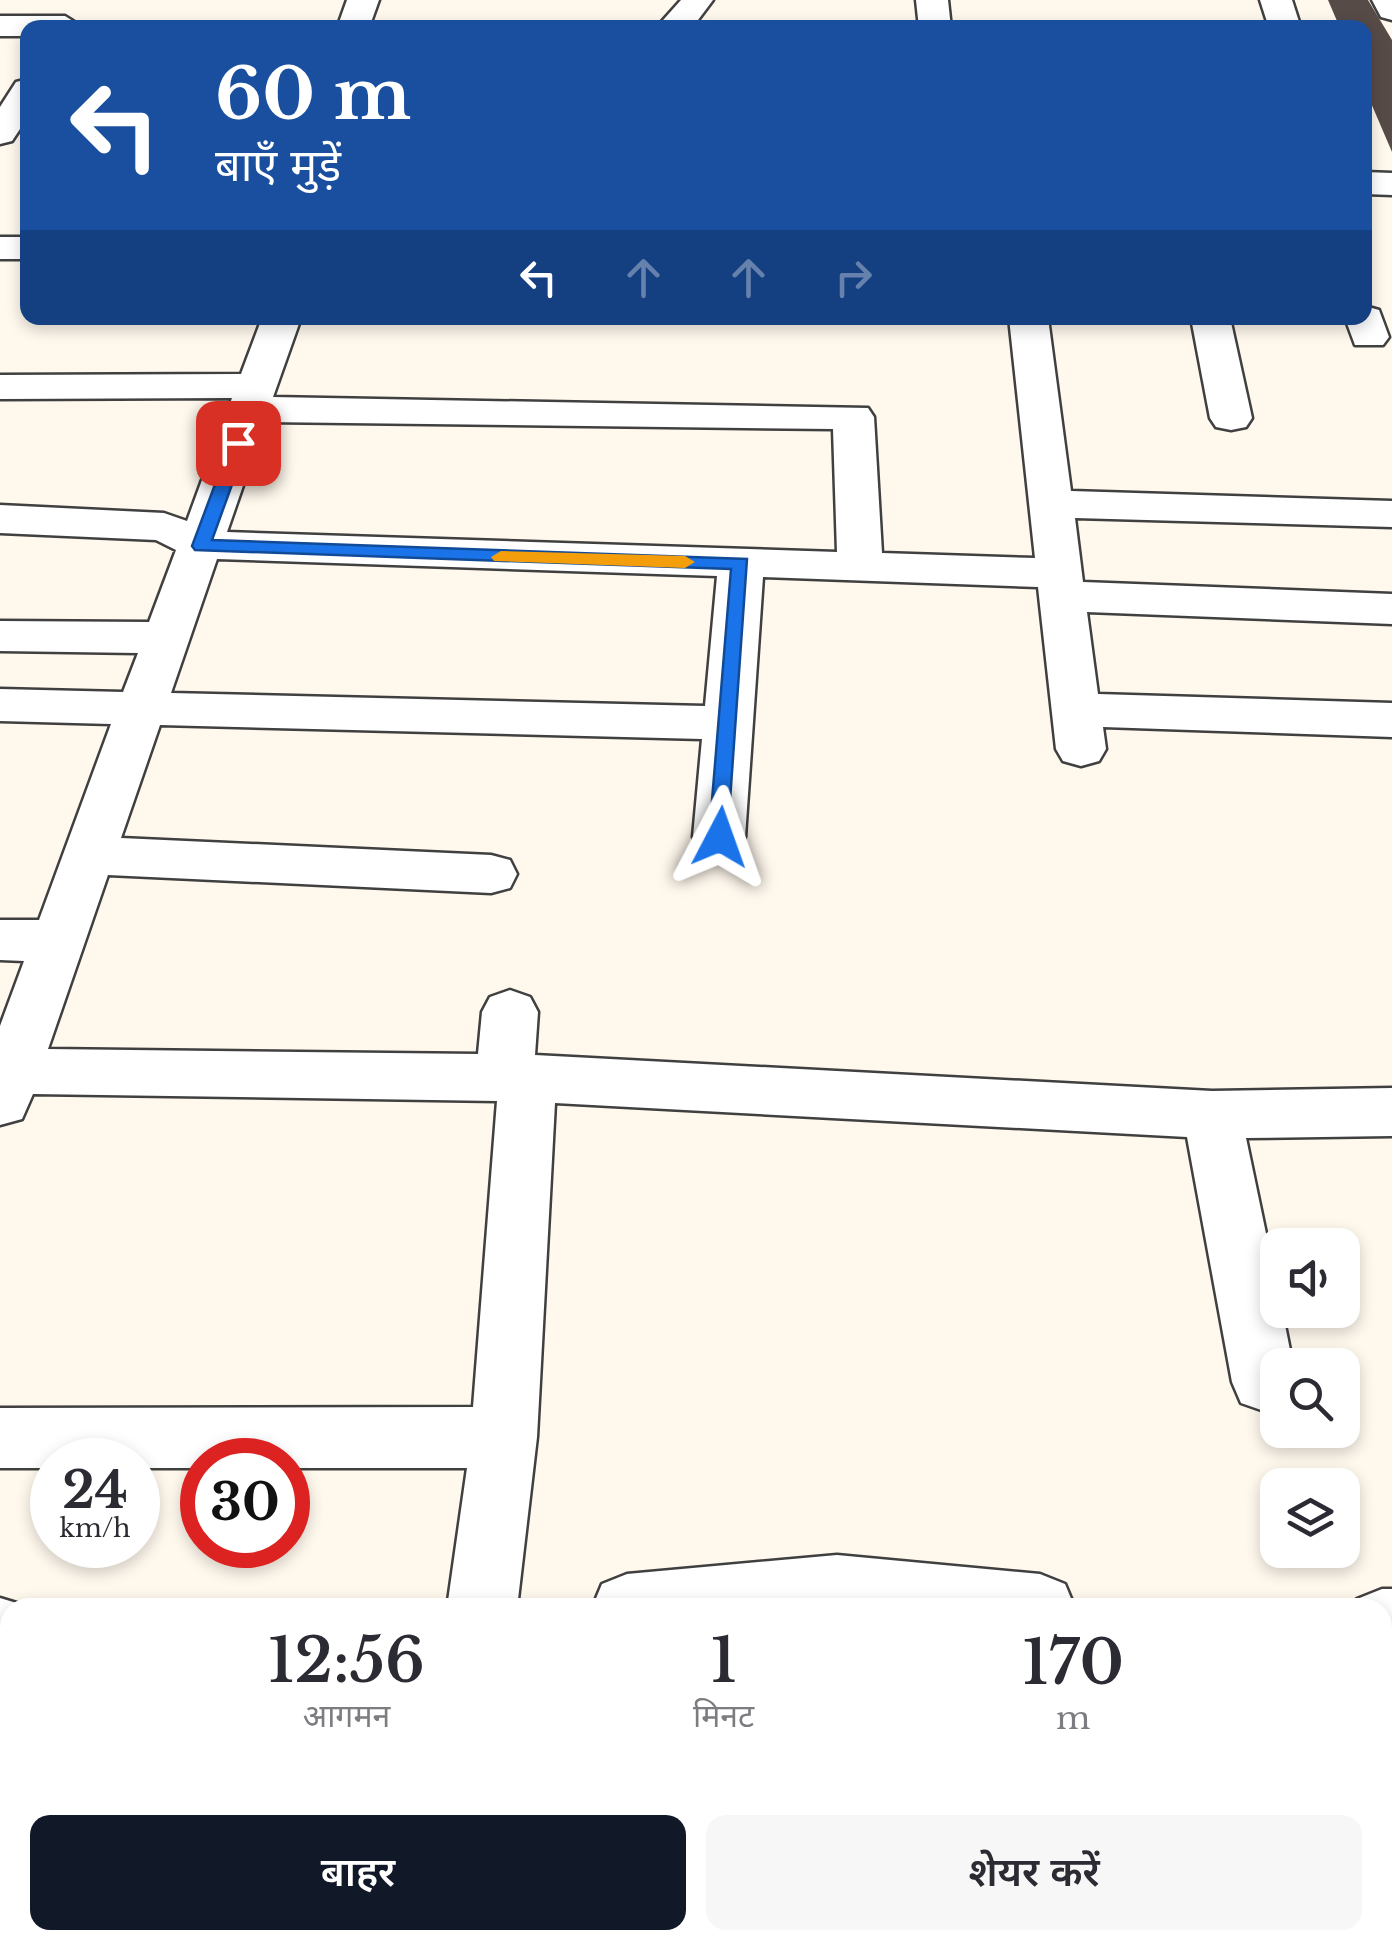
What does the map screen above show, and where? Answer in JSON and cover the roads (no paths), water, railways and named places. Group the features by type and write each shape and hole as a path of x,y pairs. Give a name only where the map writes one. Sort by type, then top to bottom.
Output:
{"street":[{"path":"681,20 693,10 697,0"},
{"path":"1388,0 1392,10"},
{"path":"5,154 20,112"},
{"path":"279,325 144,706 4,1082 517,1078 1212,1115 1392,1112"},
{"path":"1029,325 1079,730 1392,720"},
{"path":"1211,325 1231,418"},
{"path":"0,387 853,418 860,565"},
{"path":"1048,504 1392,514"},
{"path":"0,520 164,526 201,546 860,565 1392,609"},
{"path":"720,837 740,563"},
{"path":"0,636 168,638"},
{"path":"0,705 728,723"},
{"path":"90,854 491,874"},
{"path":"0,940 58,941"},
{"path":"483,1598 504,1437 517,1078 510,1012"},
{"path":"1212,1115 1260,1361"},
{"path":"0,1438 504,1437"}]}
